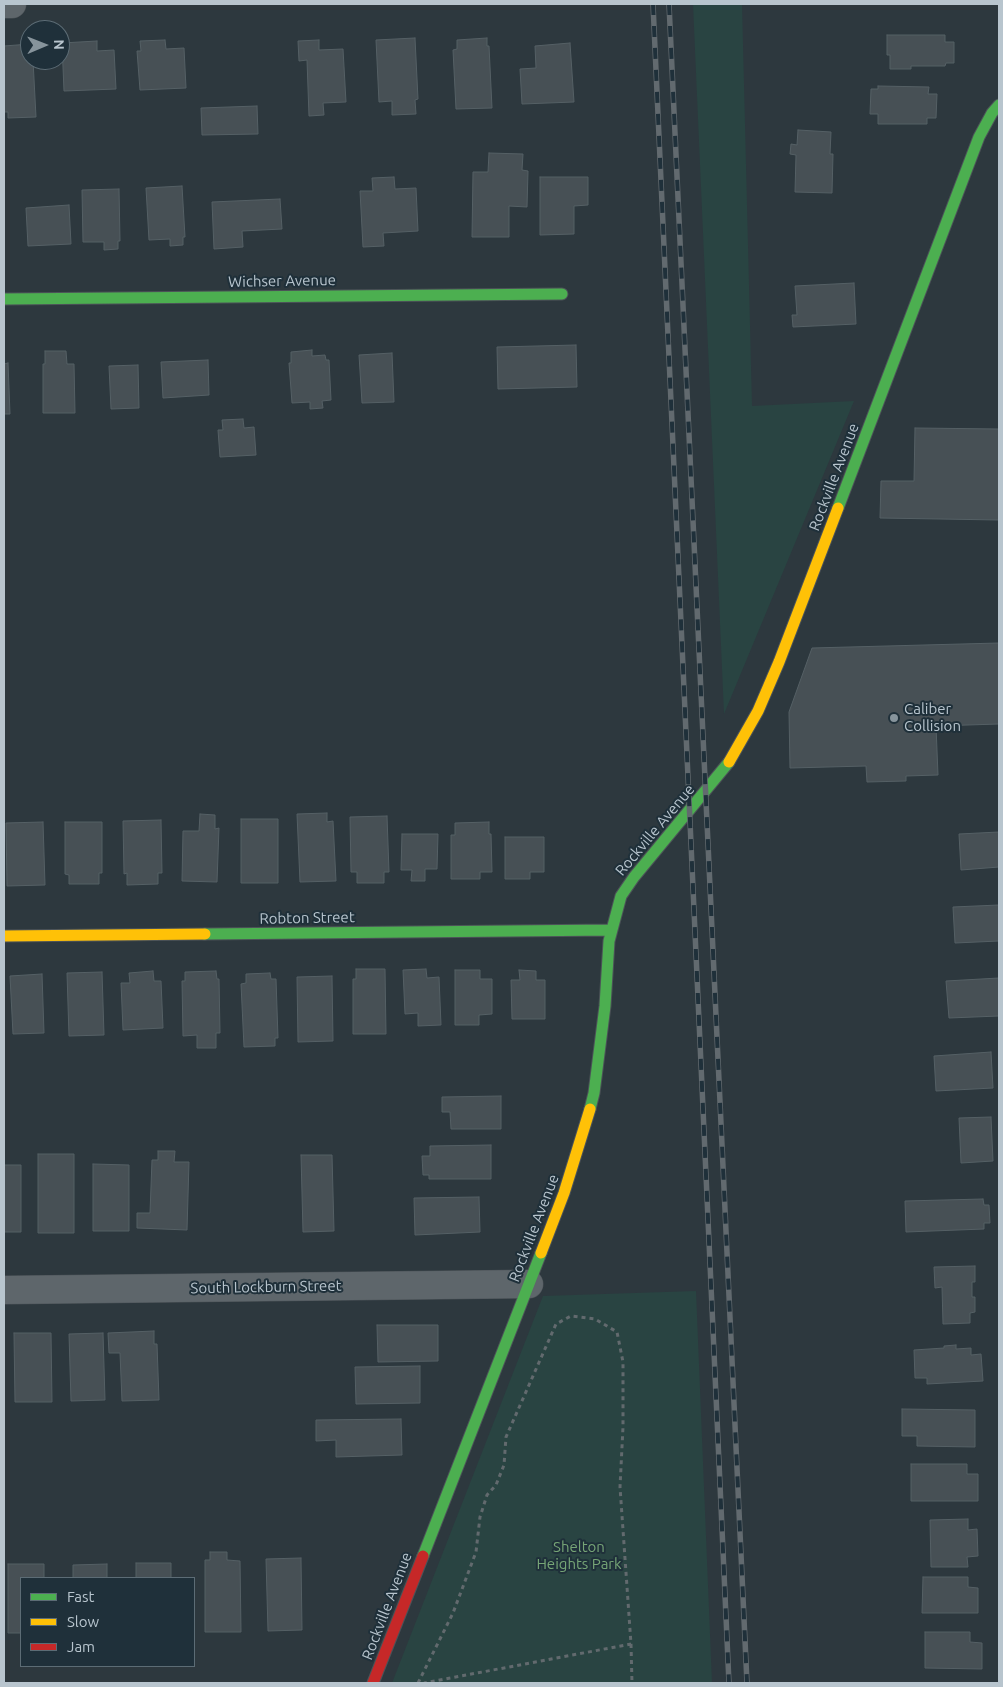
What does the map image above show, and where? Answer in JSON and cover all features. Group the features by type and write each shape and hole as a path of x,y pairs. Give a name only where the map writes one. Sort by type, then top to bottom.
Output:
{"street":[{"path":"4,4 12,4"},
{"name":"Rockville Avenue","path":"373,1683 564,1193 590,1109 598,1069 605,1006 607,958 611,930 618,903 634,877 725,769 758,711 779,662 979,137 992,113 999,105"},
{"name":"Wichser Avenue","path":"4,299 562,294"},
{"name":"Robton Street","path":"4,936 611,930"},
{"name":"South Lockburn Street","path":"4,1290 529,1284"}],"path":[{"path":"418,1683 453,1614 476,1552 480,1516 487,1494 496,1485 504,1465 506,1437 556,1324 571,1316 595,1320 616,1332 623,1362 623,1428 620,1488 632,1683"},
{"path":"424,1683 630,1644"}],"green space":[{"path":"693,4 742,4 752,406 854,401 724,714"},
{"name":"Shelton Heights Park","path":"696,1291 712,1683 392,1683 543,1296"}],"building":[{"path":"887,35 945,35 945,42 954,42 954,63 946,63 945,66 911,66 911,69 890,69 890,55 887,55"},
{"path":"415,38 418,99 415,100 416,114 392,115 392,101 379,102 376,40"},
{"path":"487,38 492,108 456,109 453,50 457,49 457,40"},
{"path":"165,40 166,49 184,48 186,88 140,90 137,51 141,51 140,41"},
{"path":"319,40 319,50 343,49 346,102 323,103 324,115 309,116 307,60 299,61 298,41"},
{"path":"97,41 97,51 114,50 116,89 64,91 63,70 70,70 70,43"},
{"path":"570,43 574,102 522,104 520,69 536,68 535,46"},
{"path":"20,45 20,70 34,70 36,117 8,118 8,112 4,112 4,46"},
{"path":"878,86 929,87 928,94 937,94 936,118 927,118 927,124 878,124 878,114 870,114 871,89 878,89"},
{"path":"257,106 258,134 202,135 201,108"},
{"path":"798,130 831,132 830,154 833,154 832,193 795,192 796,155 790,154 791,144 797,145"},
{"path":"489,153 523,154 522,170 528,171 527,207 509,206 509,237 472,237 473,172 488,172"},
{"path":"394,177 395,189 416,188 418,231 383,233 384,246 363,247 360,191 373,191 372,178"},
{"path":"540,177 588,177 588,205 574,206 574,234 540,235"},
{"path":"182,186 185,237 183,237 183,245 170,246 170,239 149,240 146,188"},
{"path":"119,189 120,241 118,241 118,249 104,250 104,242 83,242 82,190"},
{"path":"280,199 282,229 242,231 243,247 214,249 212,202"},
{"path":"69,205 71,244 28,246 26,208"},
{"path":"854,283 856,324 793,327 792,315 797,315 795,286"},
{"path":"576,345 577,387 498,389 497,347"},
{"path":"312,350 312,356 325,355 326,360 329,360 331,400 322,401 323,408 310,409 310,402 292,403 289,363 291,363 291,352"},
{"path":"45,351 66,351 67,364 74,364 75,413 43,413 43,364 45,364"},
{"path":"392,353 394,402 362,403 359,355"},
{"path":"208,360 209,395 163,398 161,362"},
{"path":"8,363 10,414 4,414 4,364"},
{"path":"138,365 139,408 111,409 109,366"},
{"path":"243,419 244,428 254,427 256,455 220,457 218,430 223,430 222,420"},
{"path":"915,428 999,429 999,520 880,518 881,481 914,481"},
{"name":"Caliber Collision","path":"999,643 999,724 936,726 938,775 906,776 906,781 867,782 866,766 790,768 789,712 812,648"},
{"path":"327,813 327,822 333,821 336,881 300,882 297,814"},
{"path":"200,814 215,815 215,829 219,828 217,882 182,881 183,831 199,831"},
{"path":"387,816 389,872 384,872 384,883 357,883 357,872 351,872 350,817"},
{"path":"241,819 278,819 278,883 241,883"},
{"path":"161,820 162,873 158,873 158,884 127,885 127,873 124,874 123,821"},
{"path":"43,822 45,885 7,886 6,823"},
{"path":"65,822 102,822 102,873 99,873 99,884 69,884 69,875 65,874"},
{"path":"489,822 492,872 480,872 480,879 451,879 451,835 455,835 455,823"},
{"path":"999,832 999,867 961,870 959,834"},
{"path":"402,834 438,834 437,869 425,869 425,881 411,881 412,870 401,870"},
{"path":"505,837 544,837 544,872 530,872 530,879 505,879"},
{"path":"999,905 999,941 955,943 953,907"},
{"path":"356,969 385,969 386,1034 353,1034 353,979 356,979"},
{"path":"426,969 427,978 439,977 441,1025 418,1026 418,1013 405,1014 403,970"},
{"path":"455,970 480,970 480,979 492,979 492,1014 479,1015 479,1025 455,1025"},
{"path":"519,970 536,971 536,980 545,980 545,1019 512,1019 511,980 520,980"},
{"path":"153,971 154,981 161,981 163,1028 123,1030 121,983 130,983 129,973"},
{"path":"216,971 217,979 219,979 220,1033 216,1033 216,1048 197,1048 197,1035 183,1036 182,981 185,981 185,972"},
{"path":"102,972 104,1035 69,1036 67,973"},
{"path":"270,973 271,979 276,979 278,1038 275,1038 275,1046 244,1047 241,984 246,983 246,974"},
{"path":"42,974 44,1033 13,1034 10,976"},
{"path":"332,976 333,1041 298,1042 297,977"},
{"path":"999,978 999,1016 949,1018 946,981"},
{"path":"991,1052 993,1088 936,1091 934,1056"},
{"path":"501,1096 501,1129 451,1129 450,1112 442,1112 442,1097"},
{"path":"991,1117 993,1161 961,1163 959,1118"},
{"path":"491,1145 491,1179 429,1179 429,1175 423,1175 422,1156 430,1156 430,1146"},
{"path":"158,1151 175,1151 174,1162 189,1162 187,1230 137,1228 137,1213 150,1213 152,1160 158,1160"},
{"path":"38,1154 74,1154 74,1233 38,1233"},
{"path":"301,1155 332,1155 334,1231 303,1232"},
{"path":"93,1164 129,1165 129,1231 93,1231"},
{"path":"4,1165 21,1165 21,1232 4,1232"},
{"path":"479,1197 480,1232 415,1235 414,1198"},
{"path":"983,1199 984,1205 989,1205 990,1223 984,1223 984,1229 906,1232 905,1201"},
{"path":"975,1266 975,1282 972,1282 972,1297 975,1297 975,1312 970,1313 970,1323 943,1324 942,1287 935,1288 934,1267"},
{"path":"377,1325 438,1325 438,1361 378,1362"},
{"path":"154,1331 154,1344 157,1344 159,1400 122,1401 120,1353 109,1353 108,1333"},
{"path":"14,1333 51,1333 52,1402 15,1402"},
{"path":"103,1333 105,1400 71,1401 69,1334"},
{"path":"956,1345 956,1349 971,1348 971,1355 981,1354 983,1381 927,1384 927,1378 915,1378 914,1350 944,1348 944,1346"},
{"path":"420,1366 420,1403 356,1404 355,1367"},
{"path":"902,1409 975,1410 975,1447 917,1446 917,1436 902,1436"},
{"path":"401,1419 402,1455 336,1457 336,1440 316,1441 316,1420"},
{"path":"911,1464 967,1464 967,1474 978,1474 978,1501 911,1501"},
{"path":"968,1519 968,1530 977,1529 978,1556 967,1557 968,1567 931,1567 930,1520"},
{"path":"210,1552 227,1552 227,1560 240,1561 241,1632 205,1632 205,1560 210,1560"},
{"path":"301,1558 302,1630 268,1631 266,1559"},
{"path":"136,1563 171,1563 171,1577 136,1577"},
{"path":"8,1564 44,1564 44,1577 20,1577 20,1633 8,1633"},
{"path":"107,1564 107,1577 73,1577 73,1565"},
{"path":"923,1577 968,1577 968,1587 978,1588 978,1613 922,1613"},
{"path":"925,1632 970,1632 970,1642 982,1643 982,1669 925,1668"}],"railway":[{"path":"653,4 729,1683"},
{"path":"669,4 747,1683"}],"traffic: fast":[{"path":"838,508 979,137 992,113 999,105"},
{"path":"4,299 562,294"},
{"path":"590,1109 594,1093 605,1006 609,941 621,896 634,877 729,762"},
{"path":"205,934 611,930"},
{"path":"423,1556 541,1253"}],"traffic: slow":[{"path":"729,762 758,711 779,662 838,508"},
{"path":"4,936 205,934"},
{"path":"541,1253 564,1193 590,1109"}],"traffic: jam":[{"path":"373,1683 423,1556"}],"place":[{"name":"Caliber Collision","path":"894,718"}]}
